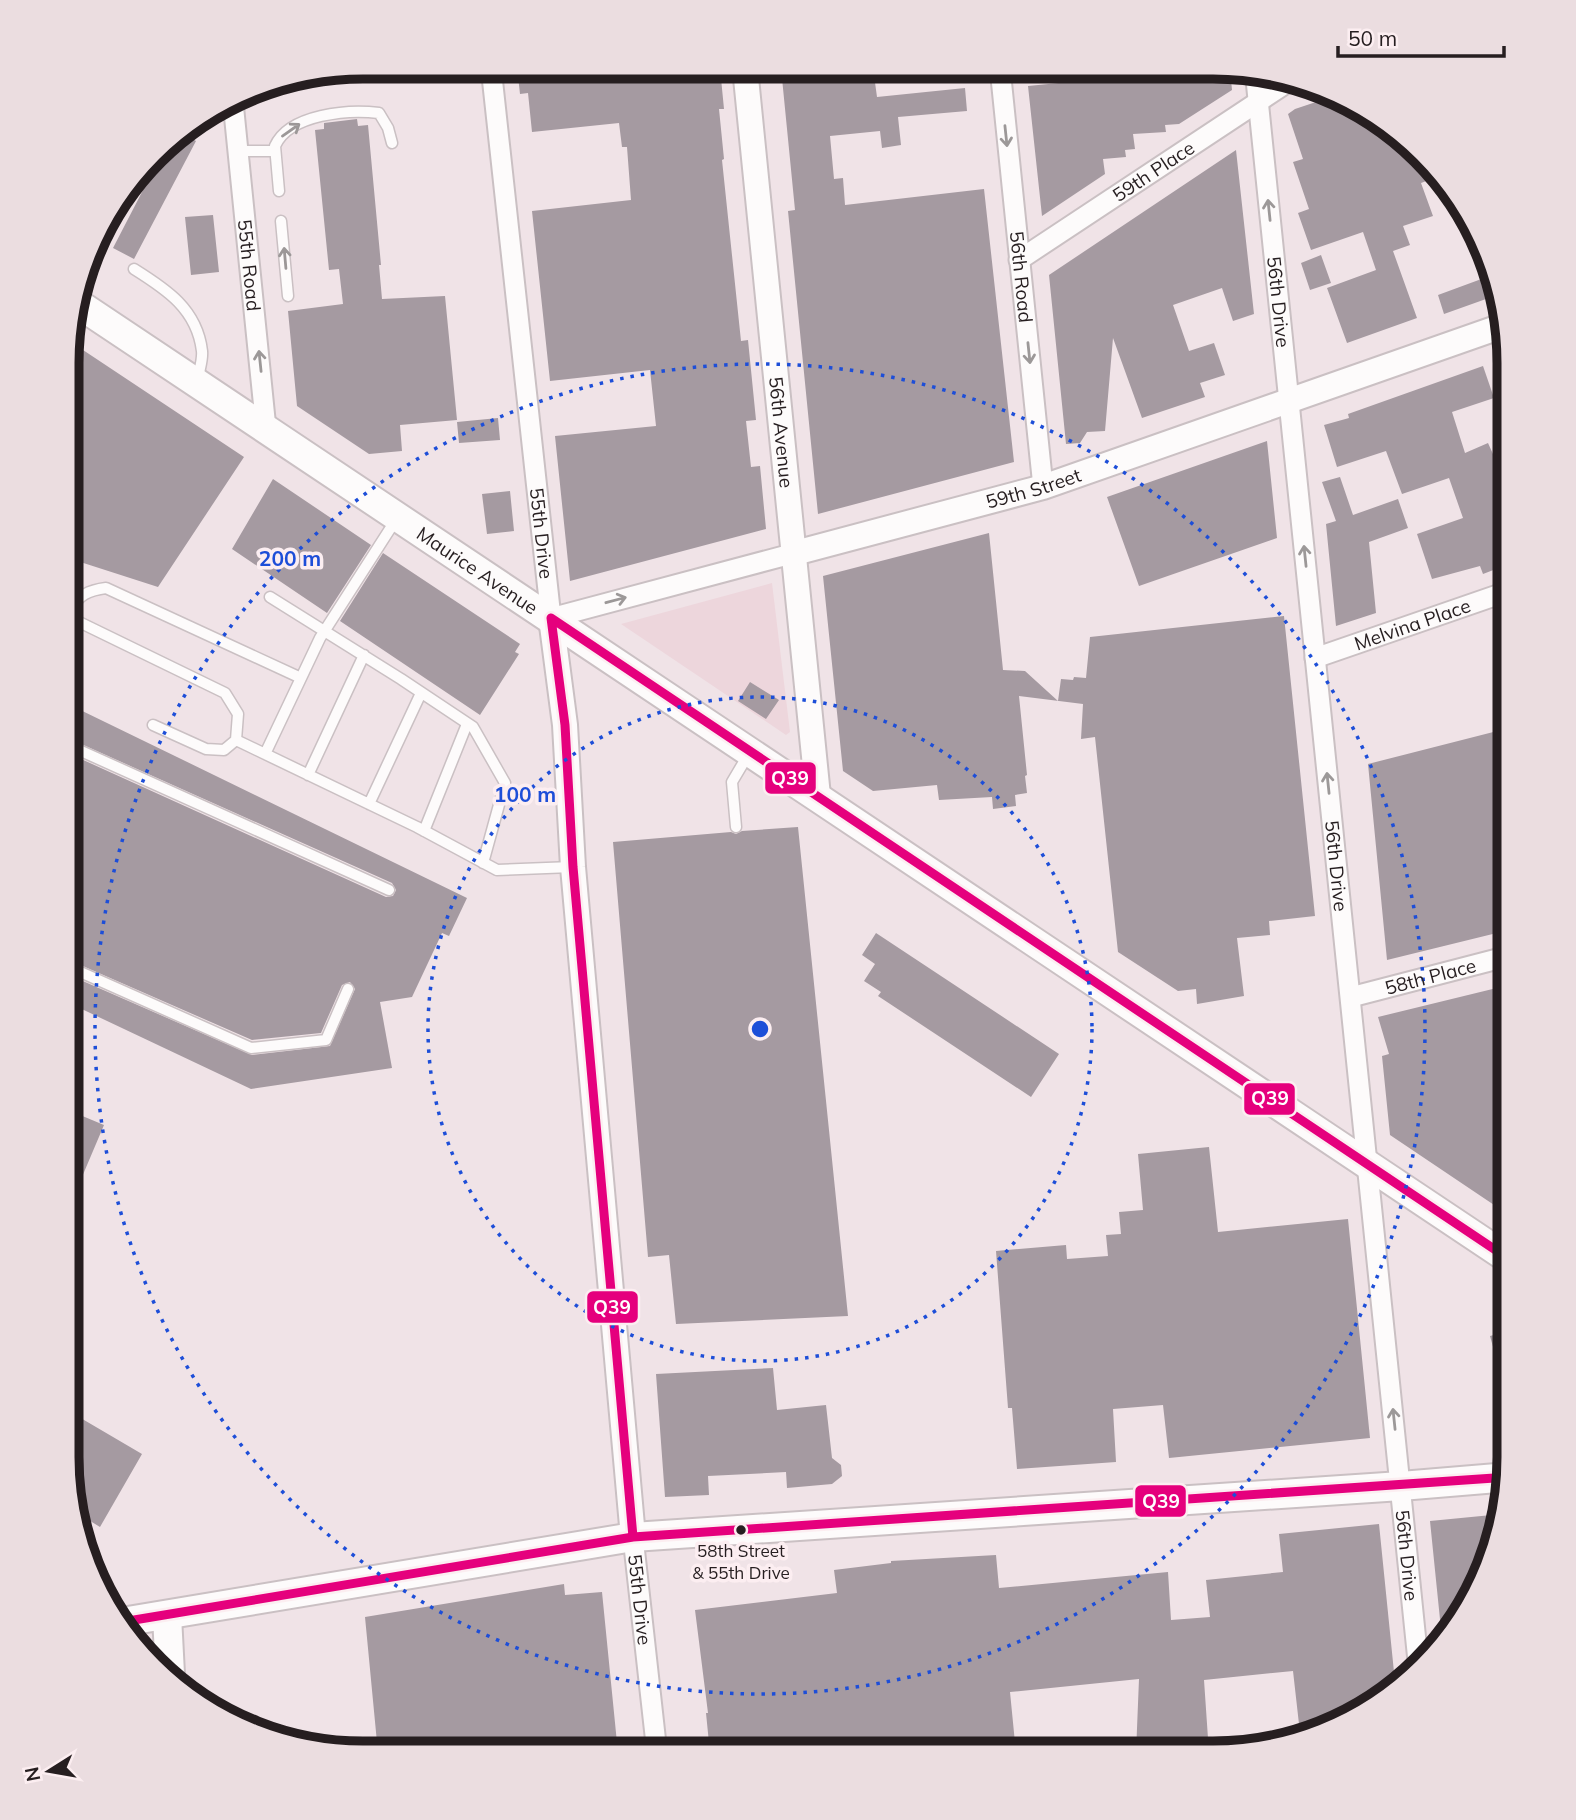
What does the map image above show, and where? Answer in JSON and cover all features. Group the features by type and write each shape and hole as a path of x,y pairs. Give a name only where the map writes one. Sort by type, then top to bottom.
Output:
{"main road":[{"name":"Maurice Avenue","path":"84,308 1497,1251"},
{"path":"131,1621 633,1537 1497,1478"},
{"path":"167,1616 170,1666"}],"street":[{"name":"55th Drive","path":"492,79 565,725 573,867 633,1537 656,1741"},
{"name":"56th Avenue","path":"746,79 818,796"},
{"name":"56th Road","path":"1001,79 1043,487"},
{"name":"56th Drive","path":"1256,82 1417,1655"},
{"name":"59th Place","path":"1019,260 1281,87"},
{"name":"55th Road","path":"234,110 266,429"},
{"name":"59th Street","path":"551,618 1043,487 1495,328"},
{"name":"Melvina Place","path":"1315,658 1497,595"},
{"name":"58th Place","path":"1351,997 1497,959"}],"lane":[{"path":"279,191 275,151 278,140 303,122 330,114 368,111 382,116 392,143"},
{"path":"238,151 275,151"},
{"path":"281,220 288,296"},
{"path":"134,269 170,292 193,321 202,352 197,383"},
{"path":"265,754 325,631 397,518"},
{"path":"79,598 92,590 106,588 301,678"},
{"path":"270,597 472,727 505,783 483,863"},
{"path":"79,622 225,692 238,714 236,740 224,750 206,749 153,725"},
{"path":"309,775 364,655"},
{"path":"369,804 421,693"},
{"path":"424,831 467,724"},
{"path":"236,740 424,831 497,870 573,867"},
{"path":"79,750 389,890"},
{"path":"736,827 732,782 750,751"},
{"path":"79,971 251,1048 326,1040 348,989"}],"shaded area":[{"path":"772,583 790,732 786,735 621,624"}],"building":[{"path":"518,79 721,79 724,109 719,109 722,160 741,341 748,340 756,420 746,421 751,467 760,466 766,529 570,581 555,436 656,426 650,370 550,381 532,211 631,200 627,147 622,147 619,123 532,132 528,93 520,94"},
{"path":"782,79 875,79 877,97 965,88 967,111 898,117 901,145 882,148 880,131 830,136 834,179 843,178 845,205 984,189 1014,462 818,514 788,211 795,210"},
{"path":"1231,79 1232,90 1179,124 1165,125 1166,132 1133,134 1135,149 1125,150 1126,157 1103,159 1105,174 1042,216 1028,86 1079,81"},
{"path":"1322,100 1339,108 1386,137 1427,175 1429,180 1421,183 1433,216 1403,226 1410,245 1393,251 1417,318 1347,343 1327,288 1376,270 1363,232 1311,250 1298,213 1309,209 1293,162 1303,159 1288,114"},
{"path":"357,119 358,126 368,125 382,299 445,296 457,420 400,425 402,451 369,454 297,406 288,311 343,304 339,269 329,270 315,130 324,129 324,123"},
{"path":"190,137 196,141 134,259 113,248 153,171"},
{"path":"1236,150 1254,314 1233,321 1222,288 1173,305 1189,351 1214,343 1225,375 1200,383 1205,397 1142,418 1113,338 1105,431 1087,432 1080,443 1066,444 1049,275"},
{"path":"213,215 219,272 191,275 185,217"},
{"path":"1321,255 1331,283 1310,290 1301,263"},
{"path":"1484,278 1490,298 1444,314 1438,295"},
{"path":"83,350 244,457 158,587 79,562 79,356"},
{"path":"1483,366 1494,398 1452,412 1465,453 1488,443 1497,463 1497,569 1483,574 1480,566 1432,579 1417,534 1463,518 1449,478 1402,494 1386,451 1337,467 1324,425 1349,418 1348,414"},
{"path":"498,418 500,440 459,443 457,422"},
{"path":"1267,441 1277,538 1139,586 1107,497"},
{"path":"1340,477 1353,515 1398,499 1408,528 1369,542 1376,613 1336,626 1326,524 1336,521 1322,482"},
{"path":"273,479 371,545 327,613 232,549"},
{"path":"510,491 514,531 487,534 482,494"},
{"path":"989,533 1003,670 1025,671 1058,701 1019,696 1027,793 1015,795 1016,806 993,809 992,797 939,800 937,785 873,791 843,771 823,576"},
{"path":"383,553 520,644 515,652 519,654 480,715 340,621"},
{"path":"1284,616 1315,916 1269,921 1270,935 1237,938 1244,996 1197,1004 1196,989 1178,991 1118,952 1095,737 1081,739 1083,704 1058,701 1061,679 1086,678 1090,637"},
{"path":"750,682 779,700 766,719 738,701"},
{"path":"79,709 467,898 449,936 442,933 412,997 380,1002 392,1068 251,1089 79,1008 79,979 252,1055 330,1046 355,989 350,982 342,985 321,1033 252,1040 79,964 79,758 386,897 393,896 396,890 392,883 79,743"},
{"path":"1497,731 1497,933 1387,960 1368,764"},
{"path":"798,827 848,1316 676,1324 669,1255 648,1257 613,842"},
{"path":"876,933 1059,1054 1031,1097 878,996 881,992 864,981 875,964 862,955"},
{"path":"1497,988 1497,1207 1390,1135 1382,1056 1389,1054 1378,1017"},
{"path":"79,1115 104,1125 79,1184"},
{"path":"1209,1147 1218,1232 1348,1219 1370,1438 1169,1458 1163,1405 1113,1409 1116,1462 1017,1469 1012,1408 1008,1408 996,1251 1066,1245 1067,1259 1108,1256 1106,1235 1121,1234 1119,1212 1143,1210 1138,1154"},
{"path":"1497,1334 1497,1361 1490,1336"},
{"path":"773,1368 777,1410 826,1405 832,1458 841,1465 842,1476 832,1484 787,1488 786,1472 708,1476 709,1495 665,1497 656,1374"},
{"path":"79,1417 142,1454 100,1527 85,1518 84,1513 79,1476"},
{"path":"1492,1515 1476,1566 1441,1627 1430,1521"},
{"path":"1379,1524 1394,1676 1355,1703 1322,1720 1299,1728 1293,1671 1204,1680 1208,1741 1136,1741 1139,1679 1010,1692 1015,1741 709,1741 708,1713 695,1610 837,1593 834,1570 891,1561 996,1555 999,1588 1168,1572 1171,1620 1210,1617 1206,1580 1283,1572 1279,1534"},
{"path":"564,1584 565,1595 602,1592 617,1741 377,1741 365,1617"}],"transit line":[{"name":"Q39","path":"551,618 1497,1251"},
{"name":"Q39","path":"551,618 565,725 573,867 633,1537"},
{"name":"Q39","path":"131,1621 633,1537 1497,1478"}],"place":[{"name":"58th Street & 55th Drive","path":"741,1530"}]}
